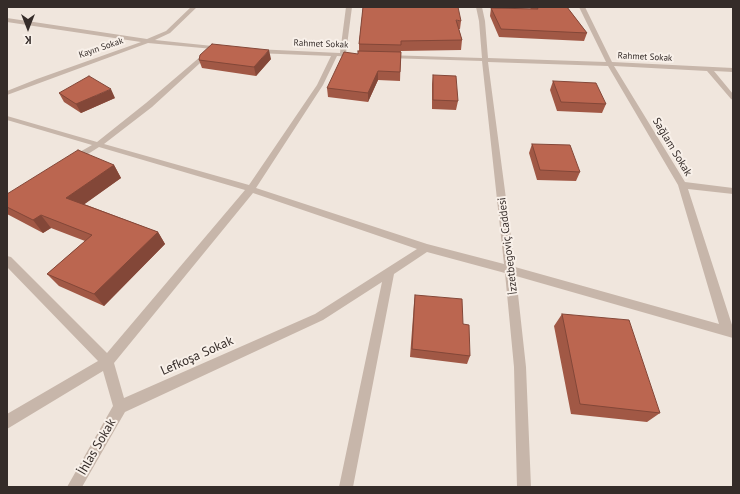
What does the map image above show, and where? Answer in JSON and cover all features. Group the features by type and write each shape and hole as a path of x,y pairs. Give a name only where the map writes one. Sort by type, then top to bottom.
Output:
{"street":[{"name":"Kayın Sokak","path":"7,94 39,80 148,41 168,32 194,7"},
{"path":"7,422 107,362 251,189 338,54 349,7"},
{"name":"İzzetbegoviç Caddesi","path":"479,7 482,21 485,59 511,270 520,367 524,487"},
{"name":"Sağlam Sokak","path":"582,7 610,64 682,185 730,332"},
{"path":"7,20 148,41 228,49"},
{"path":"65,165 98,144 149,105 213,48"},
{"name":"Rahmet Sokak","path":"251,50 366,55"},
{"name":"Rahmet Sokak","path":"382,56 733,70"},
{"path":"709,69 733,98"},
{"path":"7,118 251,189 426,248 511,270 730,332"},
{"path":"682,185 733,191"},
{"name":"Lefkoşa Sokak","path":"120,407 319,317 426,248"},
{"path":"7,260 107,362 120,407"},
{"path":"346,487 389,272"},
{"name":"İhlas Sokak","path":"74,487 120,407"}],"building":[{"path":"363,7 458,7 461,21 456,20 462,40 401,41 401,45 359,44"},
{"path":"537,7 567,7 587,33 501,29 491,8 538,9"},
{"path":"212,44 269,50 254,67 199,60 200,55"},
{"path":"358,51 401,52 400,72 378,71 368,93 327,88 344,52 358,54"},
{"path":"433,75 456,76 458,101 433,100"},
{"path":"89,76 111,89 76,104 59,93"},
{"path":"553,81 596,83 606,104 561,102"},
{"path":"532,144 570,145 580,172 540,170"},
{"path":"78,150 114,165 66,198 158,232 94,294 47,274 92,235 41,215 33,220 7,207 7,194"},
{"path":"415,295 462,299 463,324 469,325 470,356 412,349"},
{"path":"562,314 629,320 660,413 580,404"}]}
